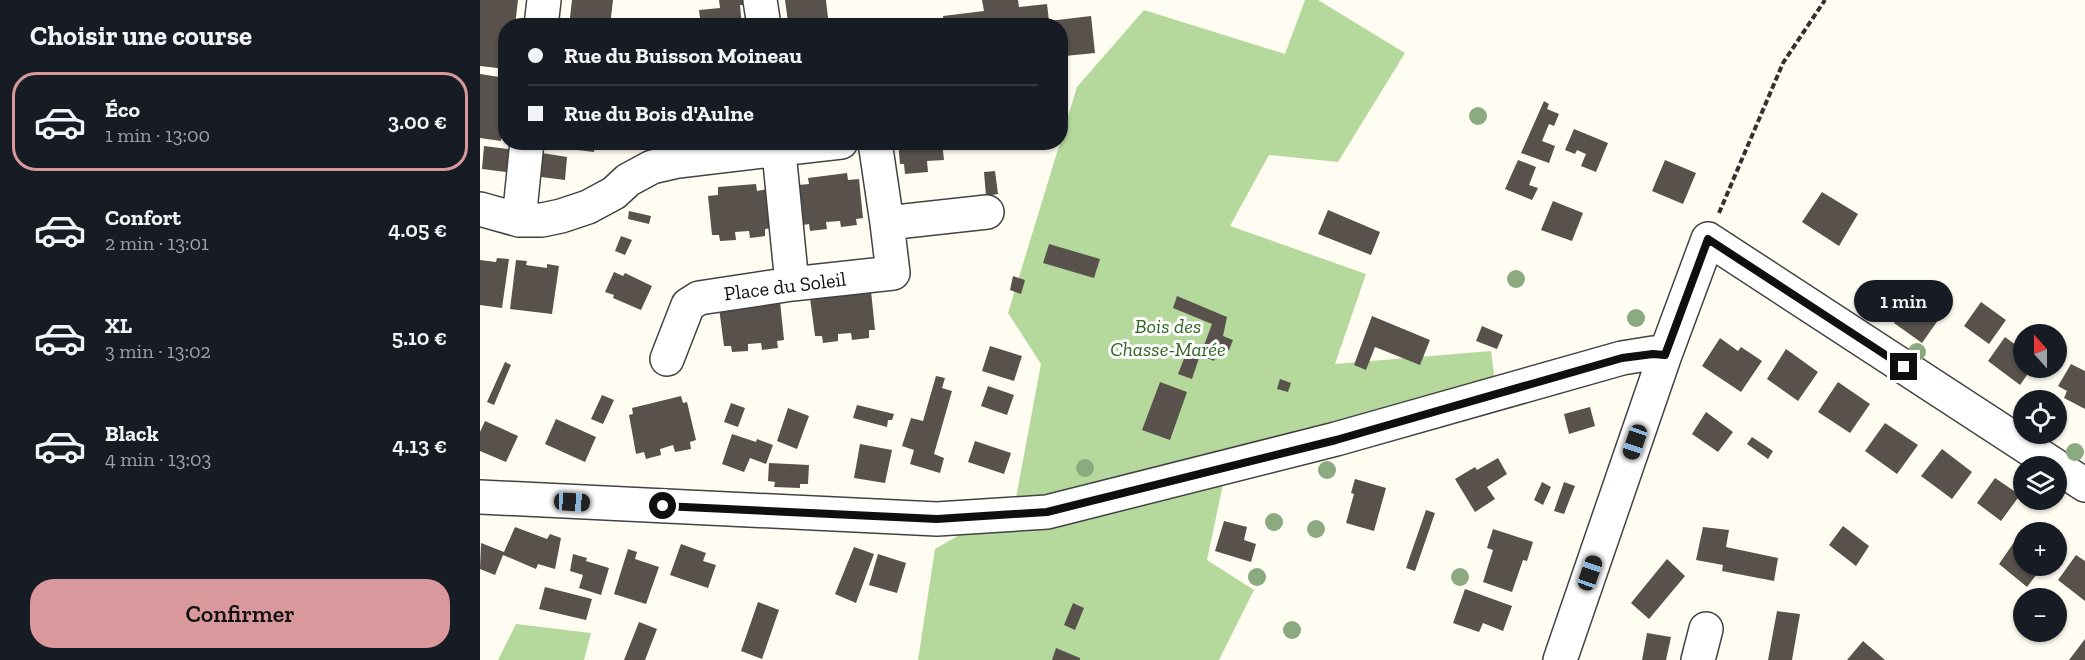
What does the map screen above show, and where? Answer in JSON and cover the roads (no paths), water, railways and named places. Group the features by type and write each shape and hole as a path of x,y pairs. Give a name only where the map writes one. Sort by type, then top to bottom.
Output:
{"street":[{"path":"542,18 544,0"},
{"path":"760,0 763,18"},
{"path":"519,220 526,150"},
{"path":"480,208 519,220 542,220 561,216 588,207 614,193 628,180 652,167 751,150"},
{"path":"778,150 792,284"},
{"path":"876,150 887,223 987,212"},
{"name":"Place du Soleil","path":"667,359 688,304 699,298 792,284 893,273 887,223"},
{"path":"1560,660 1665,355 1708,239 2085,485"},
{"path":"480,497 937,519 1047,512 1336,440 1622,358 1653,354 1665,355"},
{"path":"1698,660 1706,628"}],"park label":[{"name":"Bois des Chasse-Marée","path":"1168,338"}]}
